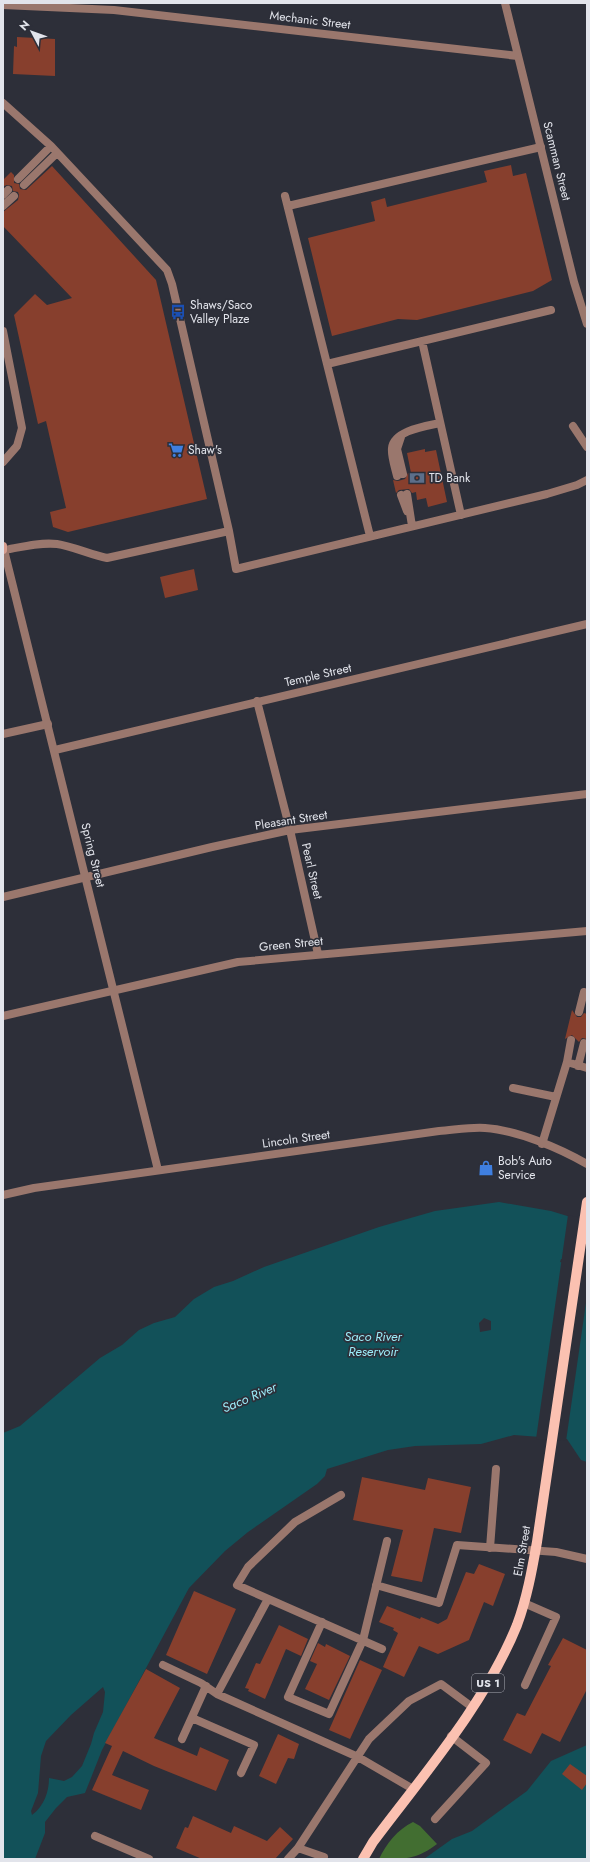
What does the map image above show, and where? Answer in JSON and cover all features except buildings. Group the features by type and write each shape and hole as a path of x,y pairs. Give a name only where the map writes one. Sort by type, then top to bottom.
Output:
{"main road":[{"name":"Elm Street","path":"364,1859 373,1842 452,1736 472,1706 502,1658 517,1624 524,1603 535,1552 586,1207"}],"street":[{"name":"Scamman Street","path":"505,3 574,282 587,324"},
{"name":"Mechanic Street","path":"3,5 114,6 518,56"},
{"path":"3,103 54,150 167,270 172,284 229,531 236,569 370,536 412,524 461,515 547,494 586,482"},
{"path":"288,206 541,147"},
{"path":"21,182 54,150"},
{"path":"3,206 8,194"},
{"path":"285,196 370,536"},
{"path":"327,364 551,310"},
{"path":"3,331 22,428 17,446 3,462"},
{"path":"422,341 461,515"},
{"path":"400,475 398,449 400,438 407,431 440,423"},
{"path":"573,426 587,447"},
{"path":"404,495 412,524"},
{"path":"3,549 43,544 57,544 91,555 107,558 229,531"},
{"name":"Spring Street","path":"3,549 86,876 112,990 158,1170"},
{"name":"Temple Street","path":"54,750 587,624"},
{"name":"Pearl Street","path":"257,701 290,830 318,954"},
{"path":"3,734 48,724"},
{"name":"Pleasant Street","path":"3,897 86,876 290,830 587,794"},
{"name":"Green Street","path":"3,1016 238,962 587,931"},
{"path":"579,1012 584,992 587,993"},
{"path":"542,1144 567,1062 571,1040"},
{"path":"578,1066 584,1043"},
{"path":"567,1062 587,1068"},
{"path":"513,1088 556,1097"},
{"name":"Lincoln Street","path":"3,1195 34,1188 158,1170 467,1129 494,1129 542,1144 571,1155 587,1164"},
{"path":"490,1548 496,1469"},
{"path":"340,1495 295,1522 248,1567 237,1585 382,1649"},
{"path":"322,1622 288,1697 329,1714 363,1640 387,1541"},
{"path":"376,1585 439,1603 457,1545 535,1552 556,1552 587,1559"},
{"path":"217,1694 268,1599"},
{"path":"524,1603 556,1617 525,1685"},
{"path":"163,1665 206,1686 217,1694 358,1757 412,1789"},
{"path":"288,1859 298,1848 369,1739 409,1701 441,1684 472,1706"},
{"path":"182,1739 206,1686"},
{"path":"192,1718 254,1745 241,1773"},
{"path":"435,1819 486,1762 452,1736"},
{"path":"96,1836 136,1856 150,1859"},
{"path":"298,1848 325,1858"}],"green space":[{"path":"413,1822 420,1826 437,1844 423,1853 410,1858 379,1859 393,1838 402,1829"}],"water":[{"name":"Saco River Reservoir","path":"499,1202 551,1211 587,1222 587,1264 561,1259 560,1262 587,1266 587,1462 581,1460 567,1439 514,1435 481,1444 415,1446 388,1450 327,1469 325,1476 317,1484 248,1532 225,1551 189,1588 102,1750 85,1793 67,1797 45,1822 45,1833 35,1859 3,1859 3,1433 20,1426 100,1358 122,1345 139,1330 154,1323 175,1317 194,1299 214,1287 233,1281 264,1267 379,1227 435,1211","holes":["484,1318 491,1321 491,1330 480,1332 479,1323","103,1687 105,1692 103,1712 82,1766 72,1777 64,1781 49,1778 48,1788 43,1803 32,1815 31,1811 38,1793 41,1756 46,1741 71,1715"]},
{"path":"587,1745 587,1859 424,1859 452,1839 472,1831 527,1791 551,1761"}],"pier":[{"path":"568,1215 587,1219 587,1296 566,1441 536,1439"}],"place":[{"name":"Shaws/Saco Valley Plaze","path":"178,312"},
{"name":"Shaw's","path":"176,450"},
{"name":"TD Bank","path":"417,478"},
{"name":"Bob's Auto Service","path":"486,1168"}],"water label":[{"name":"Saco River","path":"249,1397"}]}
